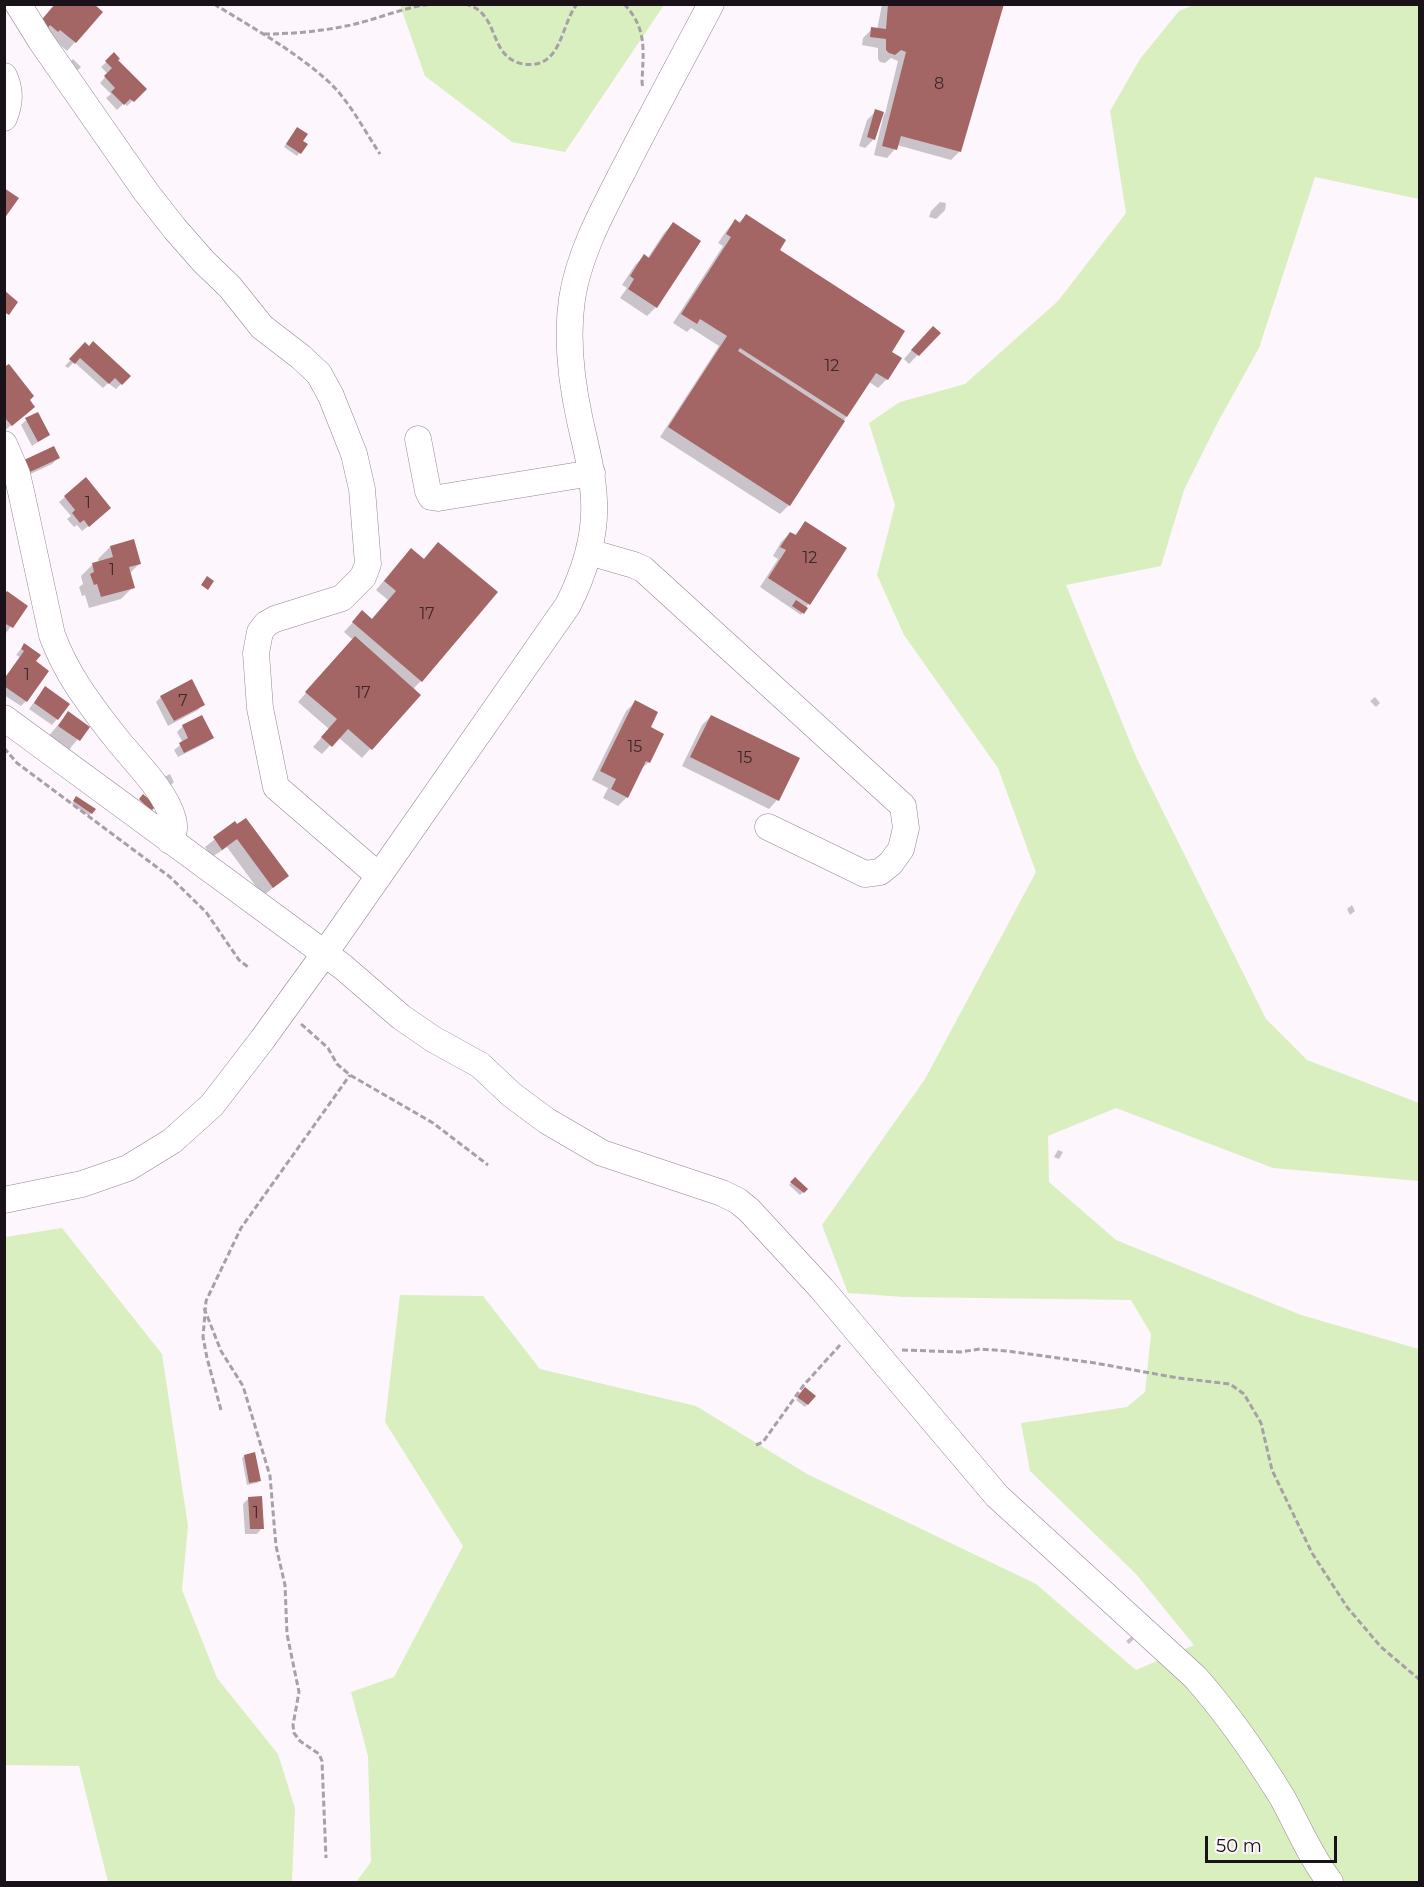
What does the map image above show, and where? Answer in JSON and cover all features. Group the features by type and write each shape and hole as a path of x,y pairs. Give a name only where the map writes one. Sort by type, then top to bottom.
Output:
{"street":[{"path":"18,4 41,42 146,192 176,230 230,287 261,327 301,357 319,374 331,396 354,454 362,489 368,564 363,577 342,598 275,619 266,624 257,641 256,653 260,708 276,787 379,876"},
{"path":"4,1200 107,1177 128,1168 172,1141 212,1105 325,953 558,622 577,586 589,552 594,502 591,473 569,353 572,298 578,272 590,238 711,4"},
{"path":"4,76 8,85 10,104 4,118"},
{"path":"418,440 428,492 431,496 438,498 591,473"},
{"path":"4,444 17,474 52,635 59,654 77,686 114,736 150,778 162,798 173,819 173,835 170,841"},
{"path":"589,552 634,564 643,569 903,806 906,828 901,849 891,862 880,872 865,874 768,827"},
{"path":"4,718 325,953 401,1017 433,1039 480,1065 521,1102 547,1121 582,1142 623,1161 722,1193 738,1201 853,1326 997,1496 1195,1677 1216,1700 1283,1799 1307,1847 1330,1882"}],"path":[{"path":"214,4 307,64 330,83 344,99 380,154"},
{"path":"262,34 284,34 330,28 432,4"},
{"path":"465,4 474,6 487,17 499,49 512,60 523,64 539,63 560,46 566,26 577,4"},
{"path":"624,4 632,12 642,34 642,83 647,94 660,100"},
{"path":"4,748 17,763 170,877 206,912 239,960 248,967"},
{"path":"284,1008 328,1048 337,1064 350,1075 433,1123 488,1165"},
{"path":"222,1410 203,1337 206,1301 241,1228 350,1075"},
{"path":"204,1308 221,1351 243,1386 270,1476 276,1546 285,1585 287,1634 299,1692 293,1725 294,1733 300,1741 319,1754 322,1761 326,1858"},
{"path":"756,1444 763,1442 803,1386 835,1352 853,1326"},
{"path":"873,1349 1007,1351 1230,1384 1244,1394 1261,1423 1272,1470 1312,1553 1347,1607 1381,1647 1419,1680"}],"green space":[{"path":"400,4 664,5 565,152 512,142 425,76"},
{"path":"1196,4 1419,5 1419,199 1315,177 1259,348 1184,490 1161,566 1066,585 1137,759 1266,1019 1307,1060 1419,1103 1419,1181 1273,1168 1116,1108 1048,1136 1049,1182 1116,1240 1301,1315 1419,1349 1419,1882 356,1882 371,1862 368,1756 351,1692 394,1677 463,1546 385,1422 400,1295 483,1296 540,1369 696,1406 807,1474 1036,1584 1136,1670 1194,1645 1136,1574 1030,1471 1021,1423 1127,1407 1145,1392 1151,1334 1131,1300 904,1297 848,1293 822,1225 925,1079 1036,872 998,768 904,635 877,575 895,505 869,423 900,402 965,384 1058,301 1126,213 1110,111 1140,59 1179,11"},
{"path":"62,1228 162,1354 188,1526 182,1590 217,1678 278,1754 295,1808 292,1882 108,1882 79,1766 5,1765 5,1237"}],"building":[{"path":"55,4 94,4 103,12 76,43 50,25 46,30 38,24"},
{"path":"888,4 1004,4 961,152 901,136 897,150 882,146 906,52 901,50 895,55 889,53 886,50 886,39 870,37 871,27 886,29"},
{"path":"114,52 120,59 118,60 147,89 134,102 130,99 124,105 111,92 115,88 104,76 112,68 105,61"},
{"path":"875,109 884,112 875,140 867,137"},
{"path":"297,127 308,134 303,141 308,144 301,154 286,144"},
{"path":"4,188 19,198 4,219"},
{"path":"746,214 786,240 780,250 905,331 892,352 902,358 888,380 876,373 847,417 740,348 738,351 845,421 790,506 668,427 727,336 700,319 697,324 681,314 731,237 726,234 735,219 740,223"},
{"path":"673,222 701,241 657,308 628,289 634,279 630,276 644,254 649,258"},
{"path":"4,290 18,302 9,315 4,312"},
{"path":"933,326 941,333 919,356 911,350"},
{"path":"93,341 131,376 122,385 115,378 109,384 80,358 75,364 69,359 85,342 89,346"},
{"path":"9,364 34,396 30,400 35,407 12,426 4,417 4,367"},
{"path":"38,412 50,435 38,442 25,418"},
{"path":"54,446 60,458 30,472 24,460"},
{"path":"86,477 111,508 89,527 84,520 80,523 72,513 75,510 64,496"},
{"path":"805,521 847,548 810,605 768,578 786,550 780,547 790,532 796,535"},
{"path":"134,539 141,564 129,567 135,588 101,597 97,584 94,585 90,574 94,572 92,563 113,557 110,546"},
{"path":"438,542 498,592 422,682 352,622 362,610 372,619 396,591 384,581 411,548 424,559"},
{"path":"207,576 214,581 208,590 201,585"},
{"path":"7,591 28,606 13,628 4,623 4,595"},
{"path":"796,600 808,608 804,614 792,606"},
{"path":"355,636 421,695 372,750 348,729 332,747 321,737 337,719 305,692"},
{"path":"24,643 41,655 36,661 49,671 27,702 4,686 4,679 24,651 21,649"},
{"path":"192,679 205,705 174,721 160,696"},
{"path":"45,686 70,704 58,720 34,703"},
{"path":"635,700 658,712 651,727 664,734 650,763 646,761 628,798 611,789 616,779 600,771"},
{"path":"68,711 90,727 80,741 58,726"},
{"path":"202,715 214,738 184,753 179,743 188,738 182,725"},
{"path":"711,715 800,758 779,801 690,757"},
{"path":"143,794 156,806 151,811 139,799"},
{"path":"76,796 96,809 92,814 73,801"},
{"path":"246,818 289,876 273,888 237,839 222,850 213,837 235,821 237,824"},
{"path":"795,1177 808,1189 804,1193 790,1182"},
{"path":"805,1387 816,1396 808,1405 797,1397"},
{"path":"255,1452 261,1481 249,1483 244,1455"},
{"path":"262,1496 264,1529 250,1529 248,1497"}]}
